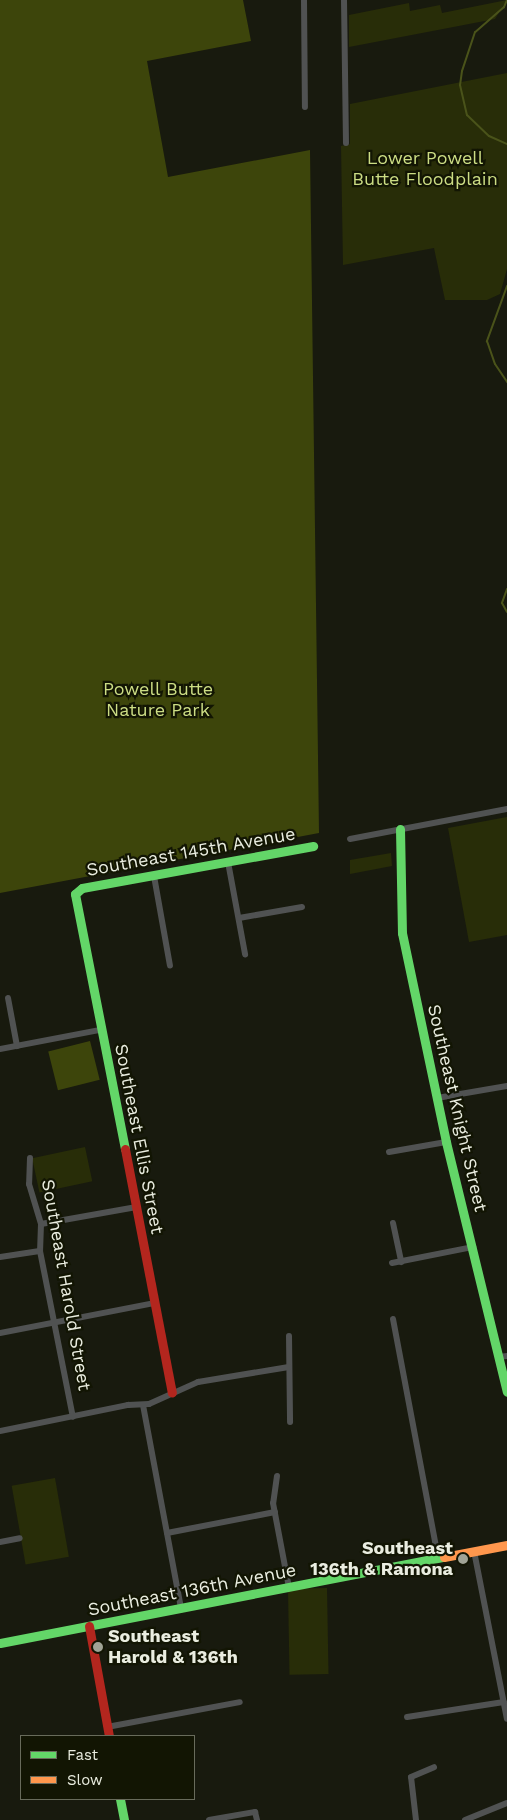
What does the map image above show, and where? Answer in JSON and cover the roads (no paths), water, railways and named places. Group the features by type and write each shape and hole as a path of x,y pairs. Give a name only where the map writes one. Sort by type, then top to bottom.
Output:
{"street":[{"path":"304,0 305,107"},
{"path":"344,0 346,143"},
{"path":"350,839 507,809"},
{"name":"Southeast Knight Street","path":"400,829 402,933 446,1142 503,1356 507,1392"},
{"name":"Southeast 145th Avenue","path":"76,891 312,846"},
{"path":"228,862 245,954"},
{"path":"154,876 170,966"},
{"name":"Southeast Ellis Street","path":"76,891 100,1030 172,1392"},
{"path":"239,918 302,907"},
{"path":"8,998 17,1046"},
{"path":"0,1049 100,1030"},
{"path":"437,1098 507,1086"},
{"path":"389,1152 446,1142"},
{"name":"Southeast Harold Street","path":"30,1158 30,1184 41,1224 40,1251 56,1322 72,1417"},
{"path":"41,1224 136,1207"},
{"path":"394,1223 401,1262"},
{"path":"392,1263 473,1247"},
{"path":"0,1257 40,1251"},
{"path":"0,1333 155,1303"},
{"path":"393,1319 438,1558"},
{"path":"289,1336 290,1422"},
{"path":"0,1431 143,1405 198,1382 289,1367"},
{"path":"143,1405 181,1609"},
{"path":"277,1476 272,1495 289,1588"},
{"path":"166,1533 275,1512"},
{"path":"0,1542 20,1538"},
{"name":"Southeast 136th Avenue","path":"0,1643 507,1545"},
{"path":"474,1552 503,1679 507,1719"},
{"path":"88,1626 108,1732 240,1702"},
{"path":"407,1717 504,1702"},
{"path":"416,1820 411,1777 434,1767"},
{"path":"120,1800 124,1820"},
{"path":"465,1820 481,1818 507,1803"},
{"path":"209,1820 255,1812 257,1820"}],"waterway":[{"path":"507,0 504,7 475,32 462,71 460,85 467,115 489,136 507,144"},
{"path":"507,286 487,341 495,364 507,382"},
{"path":"507,589 502,603 507,612"}],"place":[{"name":"Southeast 136th & Ramona","path":"463,1559"},
{"name":"Southeast Harold & 136th","path":"98,1647"}],"park label":[{"name":"Lower Powell Butte Floodplain","path":"425,169"},
{"name":"Powell Butte Nature Park","path":"158,700"}]}
